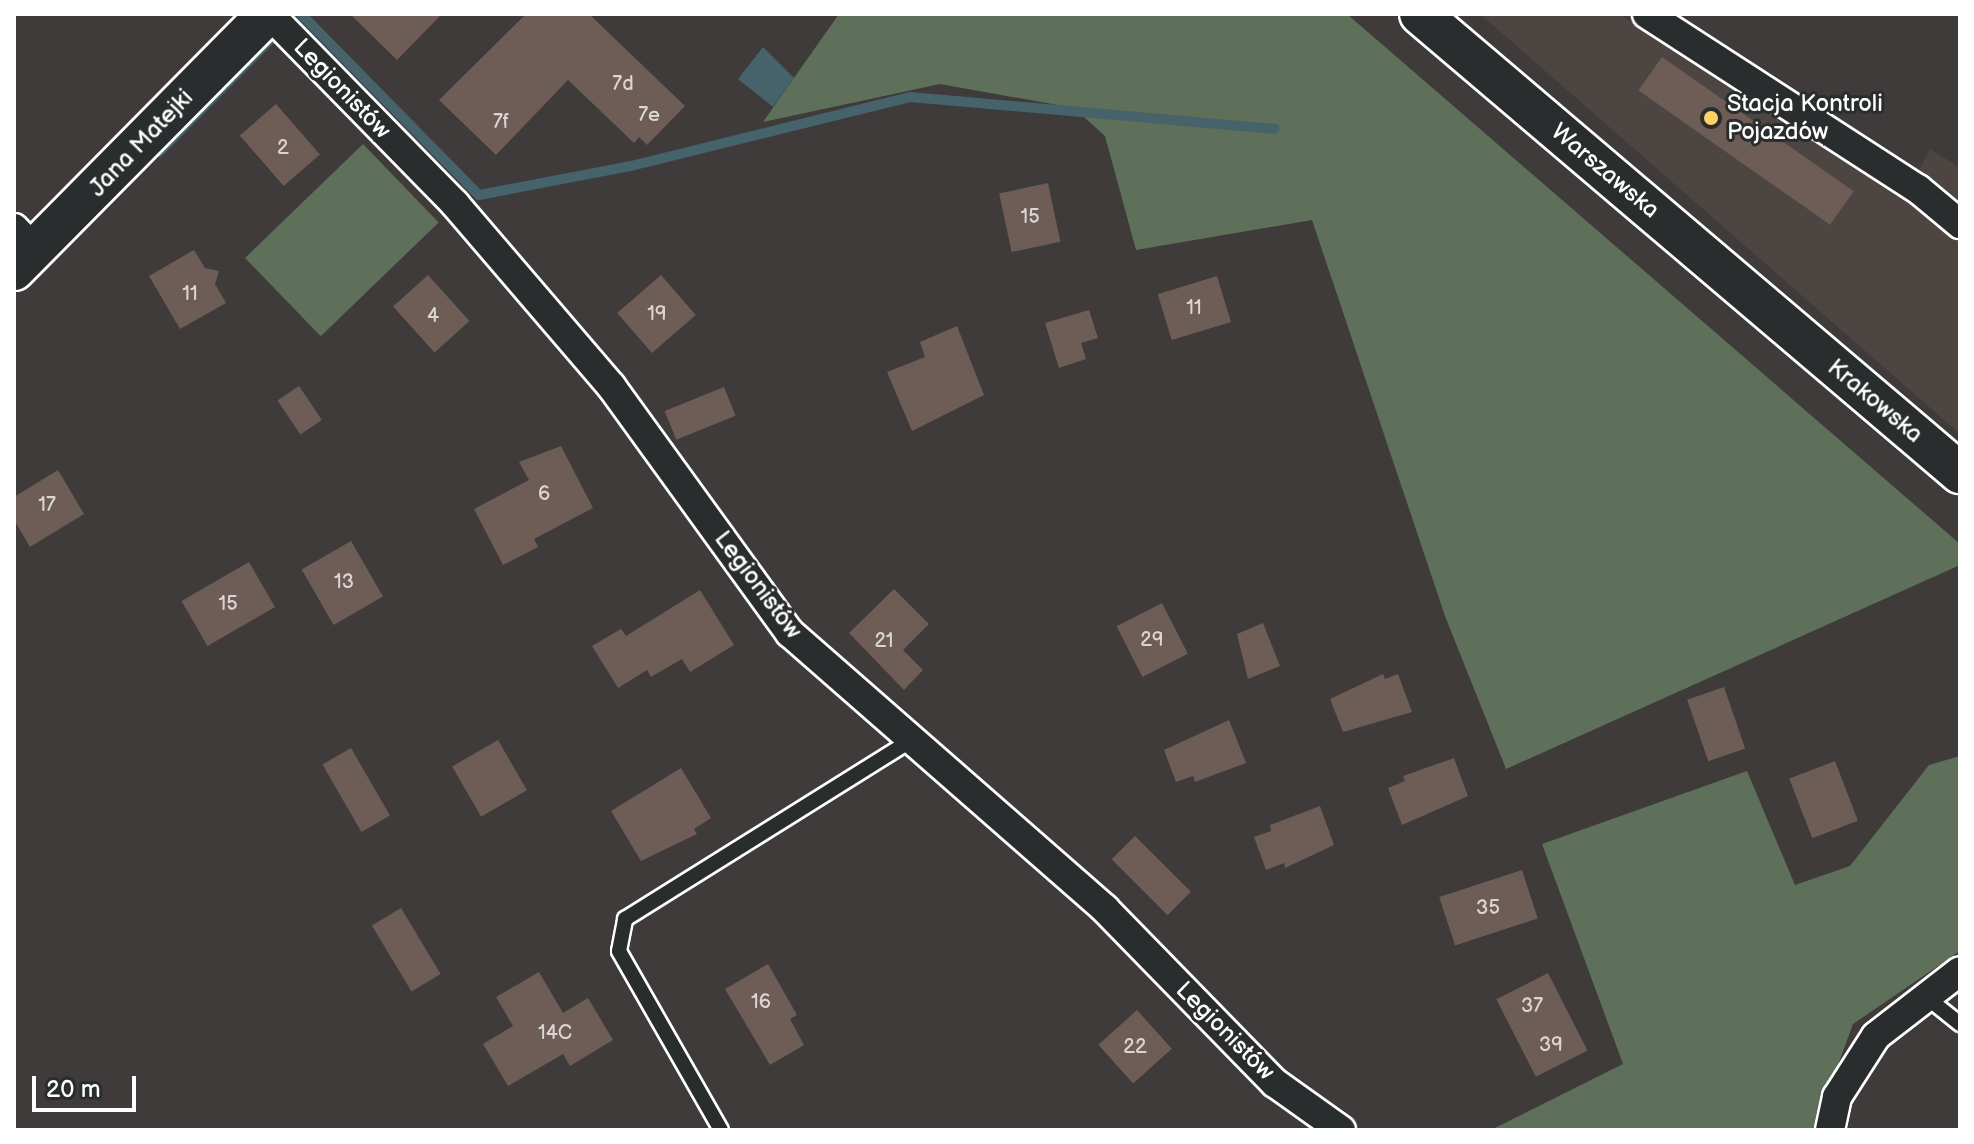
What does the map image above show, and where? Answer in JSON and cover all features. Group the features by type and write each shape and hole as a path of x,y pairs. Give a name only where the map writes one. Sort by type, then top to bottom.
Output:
{"main road":[{"name":"Jana Matejki","path":"21,249 268,14"},
{"name":"Warszawska","path":"1420,14 1790,328"},
{"name":"Krakowska","path":"1790,328 1960,473"}],"street":[{"name":"Legionistów","path":"268,14 455,204 611,386 790,633 1105,909 1275,1083 1341,1130"},
{"path":"1647,14 1918,189 1960,224"},
{"path":"1830,1130 1837,1097 1876,1036 1924,995 1960,971"}],"lane":[{"path":"721,1130 619,951 625,919 911,740"},
{"path":"1924,995 1960,1024"}],"shaded area":[{"path":"1480,14 1619,14 1905,197 1930,149 1960,168 1960,434"}],"green space":[{"path":"839,14 1347,14 1960,544 1960,565 1506,769 1445,616 1312,220 1136,250 1105,136 1074,108 940,84 763,122"},
{"path":"363,144 439,222 321,336 245,258"},
{"path":"1960,756 1960,951 1853,1024 1814,1130 1491,1130 1623,1064 1542,844 1747,771 1795,885 1850,866 1929,765"}],"water":[{"path":"763,47 794,78 773,107 738,79"}],"building":[{"path":"350,14 442,14 397,60"},
{"path":"526,14 589,14 685,106 647,145 639,137 634,143 568,80 496,155 439,100"},
{"name":"Stacja Kontroli Pojazdów","path":"1662,57 1854,191 1830,225 1638,91"},
{"path":"276,104 320,155 284,186 240,135"},
{"path":"1048,183 1060,242 1012,252 999,193"},
{"path":"194,250 205,268 219,271 215,284 226,303 180,329 149,276"},
{"path":"428,275 469,321 435,353 393,306"},
{"path":"661,275 696,315 652,353 617,313"},
{"path":"1217,276 1231,322 1172,340 1158,294"},
{"path":"1089,310 1098,338 1081,343 1086,359 1059,368 1045,323"},
{"path":"957,326 984,395 912,431 887,372 925,357 920,342"},
{"path":"299,386 322,420 300,435 277,401"},
{"path":"724,387 736,416 676,440 665,411"},
{"path":"561,446 593,508 534,539 538,547 503,565 474,509 529,480 519,462"},
{"path":"58,470 84,514 30,547 14,520 14,497"},
{"path":"351,541 383,596 334,625 302,570"},
{"path":"249,562 275,607 207,646 181,601"},
{"path":"894,589 929,624 903,650 923,670 904,690 849,633"},
{"path":"700,590 734,645 690,672 682,659 651,677 647,670 618,688 592,646 621,629 626,636"},
{"path":"1162,603 1188,654 1142,677 1117,626"},
{"path":"1263,623 1280,666 1248,679 1237,634"},
{"path":"1383,674 1385,679 1398,674 1412,712 1343,732 1330,699"},
{"path":"1724,687 1745,748 1708,761 1687,700"},
{"path":"1229,720 1246,763 1195,782 1193,776 1176,782 1164,750"},
{"path":"498,740 527,790 481,817 452,767"},
{"path":"351,748 390,816 361,832 322,764"},
{"path":"1454,758 1468,796 1402,825 1388,788 1405,781 1403,776"},
{"path":"1835,761 1858,821 1812,838 1789,779"},
{"path":"681,768 711,818 694,829 697,834 641,861 611,811"},
{"path":"1320,806 1334,845 1285,868 1284,863 1266,870 1254,837 1271,831 1270,825"},
{"path":"1135,836 1191,892 1168,915 1112,859"},
{"path":"1522,870 1538,919 1455,945 1439,897"},
{"path":"401,908 441,974 412,992 372,926"},
{"path":"768,964 797,1015 790,1019 804,1045 770,1065 725,989"},
{"path":"539,972 563,1013 588,998 613,1040 570,1066 563,1054 508,1086 483,1044 513,1026 496,997"},
{"path":"1548,973 1587,1051 1536,1077 1496,999"},
{"path":"1137,1010 1172,1049 1133,1083 1098,1045"}],"waterway":[{"path":"301,14 479,195 631,166 910,97 1275,129"},
{"path":"159,152 270,40"}],"place":[{"name":"Stacja Kontroli Pojazdów","path":"1711,118"}]}
